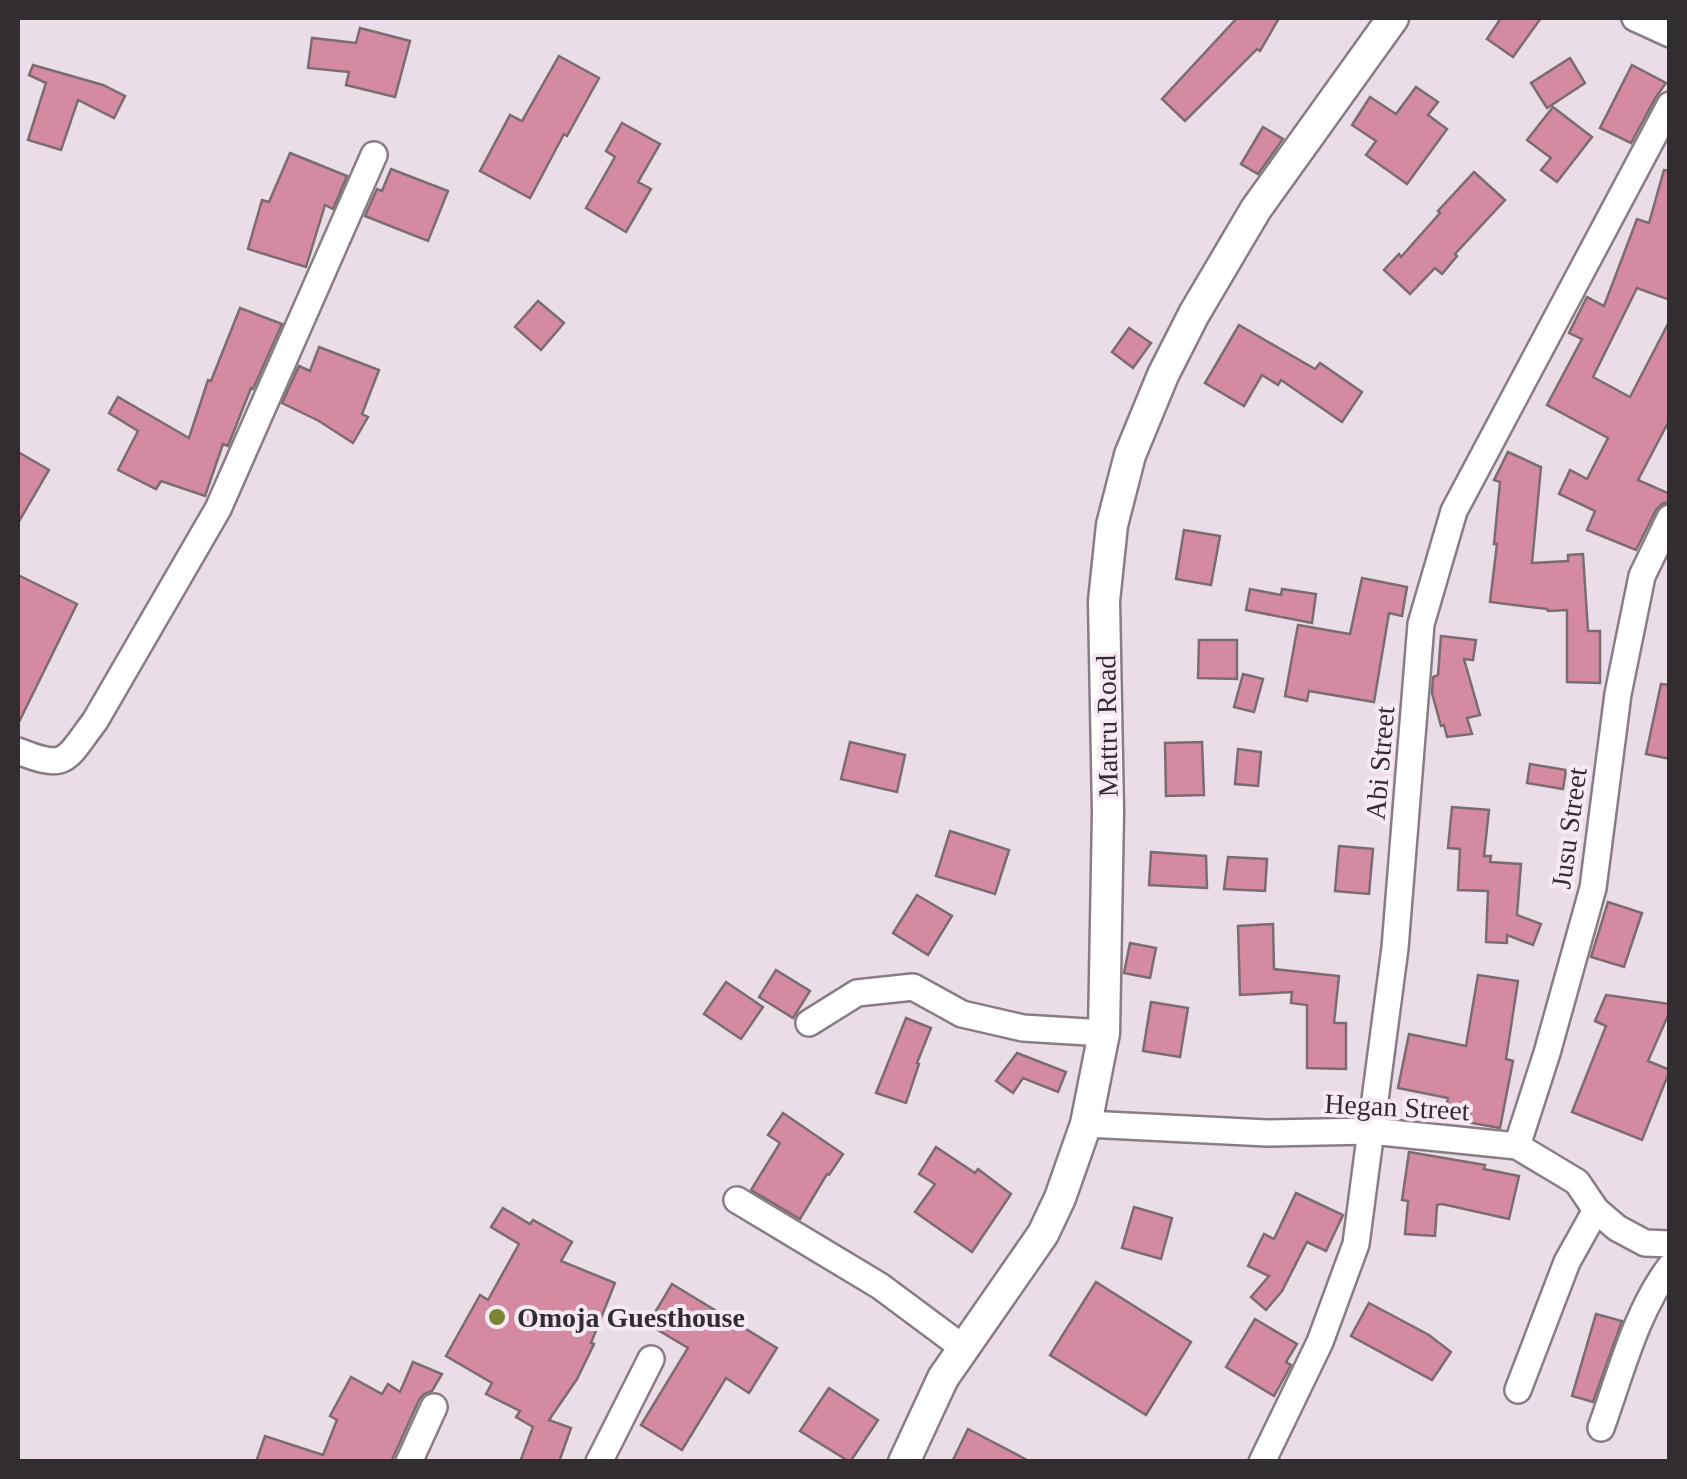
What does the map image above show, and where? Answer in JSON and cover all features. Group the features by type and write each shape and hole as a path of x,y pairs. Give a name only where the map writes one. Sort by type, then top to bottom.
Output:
{"main road":[{"name":"Mattru Road","path":"904,1462 943,1378 1042,1234 1060,1198 1086,1124 1104,1033 1108,812 1104,601 1112,525 1130,454 1186,329 1256,209 1393,18"}],"street":[{"path":"1635,18 1670,34"},
{"name":"Abi Street","path":"1262,1462 1320,1342 1356,1244 1395,948 1421,624 1454,510 1670,105"},
{"path":"18,751 43,761 59,762 95,721 218,509 374,155"},
{"name":"Jusu Street","path":"1517,1146 1592,888 1618,694 1642,576 1670,518"},
{"path":"809,1023 857,993 913,987 962,1014 978,1018 1023,1028 1104,1033"},
{"name":"Hegan Street","path":"1086,1124 1267,1132 1372,1131 1517,1146 1577,1182 1596,1210 1617,1228 1645,1243 1670,1244"},
{"path":"737,1200 880,1286 962,1348"},
{"path":"1518,1390 1567,1262 1596,1210"},
{"path":"1601,1428 1642,1316 1659,1280 1670,1267"},
{"path":"599,1462 652,1359"},
{"path":"408,1462 434,1407"}],"building":[{"path":"1237,18 1279,18 1260,51 1257,49 1185,121 1162,99"},
{"path":"1501,18 1541,18 1513,57 1487,39"},
{"path":"360,28 410,41 395,97 346,85 349,72 308,68 312,38 356,43"},
{"path":"559,56 599,78 530,198 480,171 510,115 522,121"},
{"path":"1570,58 1585,83 1547,108 1531,83"},
{"path":"33,65 103,85 125,96 114,118 78,100 61,150 28,140 46,83 29,75"},
{"path":"1632,65 1666,83 1631,143 1600,128"},
{"path":"1416,87 1438,102 1428,115 1447,129 1407,184 1366,155 1376,141 1352,125 1370,97 1396,114"},
{"path":"1553,107 1592,137 1557,182 1541,170 1551,158 1527,140"},
{"path":"622,123 660,144 638,182 651,189 626,232 586,208 615,157 606,151"},
{"path":"1263,127 1283,139 1258,174 1241,164"},
{"path":"290,153 347,176 333,209 325,205 306,267 248,249 262,200 269,202"},
{"path":"391,169 448,191 428,241 365,216"},
{"path":"1664,170 1670,171 1670,300 1637,288 1593,377 1630,397 1670,320 1670,419 1638,480 1670,494 1670,502 1656,510 1636,550 1587,530 1595,511 1559,494 1570,470 1587,479 1608,438 1547,405 1582,339 1569,333 1587,297 1604,306 1637,219 1649,223"},
{"path":"1474,172 1505,200 1455,254 1442,274 1435,268 1410,294 1384,270 1399,254 1401,257"},
{"path":"538,301 564,323 541,350 515,327"},
{"path":"240,308 282,324 228,446 223,444 205,496 161,481 156,489 118,470 138,431 109,413 118,397 189,438 208,380 211,381"},
{"path":"1239,325 1315,369 1320,363 1362,392 1342,422 1281,380 1278,385 1262,375 1244,406 1205,383"},
{"path":"1129,328 1151,343 1133,368 1112,352"},
{"path":"319,347 379,370 362,414 368,417 353,443 282,403 299,366 310,371"},
{"path":"18,452 49,470 18,523"},
{"path":"1508,452 1541,467 1532,563 1568,561 1568,555 1583,554 1588,631 1600,631 1600,683 1567,682 1567,610 1490,602 1500,482 1494,480"},
{"path":"1184,530 1220,536 1211,585 1176,579"},
{"path":"18,575 77,604 18,724"},
{"path":"1362,578 1407,587 1402,616 1389,613 1374,702 1309,691 1307,701 1285,696 1298,625 1350,634"},
{"path":"1250,589 1281,595 1282,589 1316,594 1312,623 1246,610"},
{"path":"1441,636 1476,640 1473,660 1464,659 1480,715 1467,718 1472,734 1447,737 1444,725 1441,726 1432,693 1433,677 1438,675"},
{"path":"1199,640 1237,640 1237,679 1198,678"},
{"path":"1243,674 1263,679 1254,712 1234,707"},
{"path":"1661,684 1670,685 1670,759 1646,754"},
{"path":"850,742 905,755 897,792 841,779"},
{"path":"1202,742 1204,795 1166,796 1165,743"},
{"path":"1238,749 1261,752 1258,786 1235,784"},
{"path":"1530,764 1566,770 1563,789 1527,783"},
{"path":"1452,807 1489,810 1484,856 1491,856 1490,862 1521,864 1517,915 1541,924 1533,945 1507,935 1507,943 1486,942 1488,891 1458,890 1460,849 1448,848"},
{"path":"950,831 1009,850 995,894 936,876"},
{"path":"1339,846 1373,849 1369,894 1335,891"},
{"path":"1151,852 1206,856 1207,888 1149,885"},
{"path":"1228,857 1267,859 1265,891 1224,889"},
{"path":"917,895 952,916 928,955 893,933"},
{"path":"1608,902 1642,913 1624,967 1591,957"},
{"path":"1273,924 1274,969 1339,976 1334,1023 1346,1023 1346,1069 1307,1068 1307,1005 1291,1003 1292,992 1240,995 1238,926"},
{"path":"1130,943 1156,948 1150,978 1124,973"},
{"path":"776,970 810,991 793,1018 759,997"},
{"path":"1478,975 1518,981 1506,1059 1513,1061 1500,1128 1444,1118 1448,1098 1398,1088 1409,1034 1466,1046"},
{"path":"726,982 763,1007 741,1039 704,1014"},
{"path":"1606,995 1670,1004 1648,1061 1670,1070 1642,1140 1572,1112 1606,1026 1595,1021"},
{"path":"1151,1002 1188,1008 1180,1057 1143,1051"},
{"path":"906,1018 931,1028 906,1103 876,1093"},
{"path":"1017,1053 1066,1072 1058,1092 1023,1078 1013,1093 996,1081"},
{"path":"783,1113 843,1154 800,1219 751,1190 780,1143 768,1135"},
{"path":"936,1147 975,1173 978,1169 1011,1194 972,1252 915,1212 935,1184 919,1174"},
{"path":"1409,1152 1485,1165 1484,1169 1519,1176 1509,1219 1442,1204 1437,1205 1435,1236 1405,1234 1408,1201 1402,1200"},
{"path":"1296,1193 1343,1215 1326,1251 1307,1242 1282,1291 1266,1310 1251,1297 1269,1276 1248,1266 1264,1234 1274,1239"},
{"path":"1134,1207 1172,1218 1161,1259 1122,1248"},
{"path":"503,1208 572,1242 561,1261 615,1283 591,1343 594,1344 577,1379 549,1420 571,1428 559,1462 520,1462 533,1427 516,1417 520,1411 486,1394 492,1383 446,1356 480,1295 488,1300 519,1244 491,1227"},
{"path":"1096,1282 1191,1342 1146,1415 1050,1355"},
{"path":"672,1284 777,1348 749,1393 726,1378 682,1450 641,1425 688,1348 648,1324"},
{"path":"1369,1303 1429,1335 1451,1352 1432,1380 1351,1336"},
{"path":"1596,1314 1622,1321 1593,1402 1572,1396"},
{"path":"1255,1319 1297,1344 1286,1362 1291,1365 1274,1396 1226,1367"},
{"path":"413,1362 442,1374 432,1391 419,1400 391,1462 256,1462 265,1436 323,1455 337,1420 330,1416 351,1377 382,1394 388,1384 400,1392"},
{"path":"829,1388 878,1420 850,1462 800,1431"},
{"path":"968,1429 1031,1462 952,1462"}],"place":[{"name":"Omoja Guesthouse","path":"497,1317"}]}
